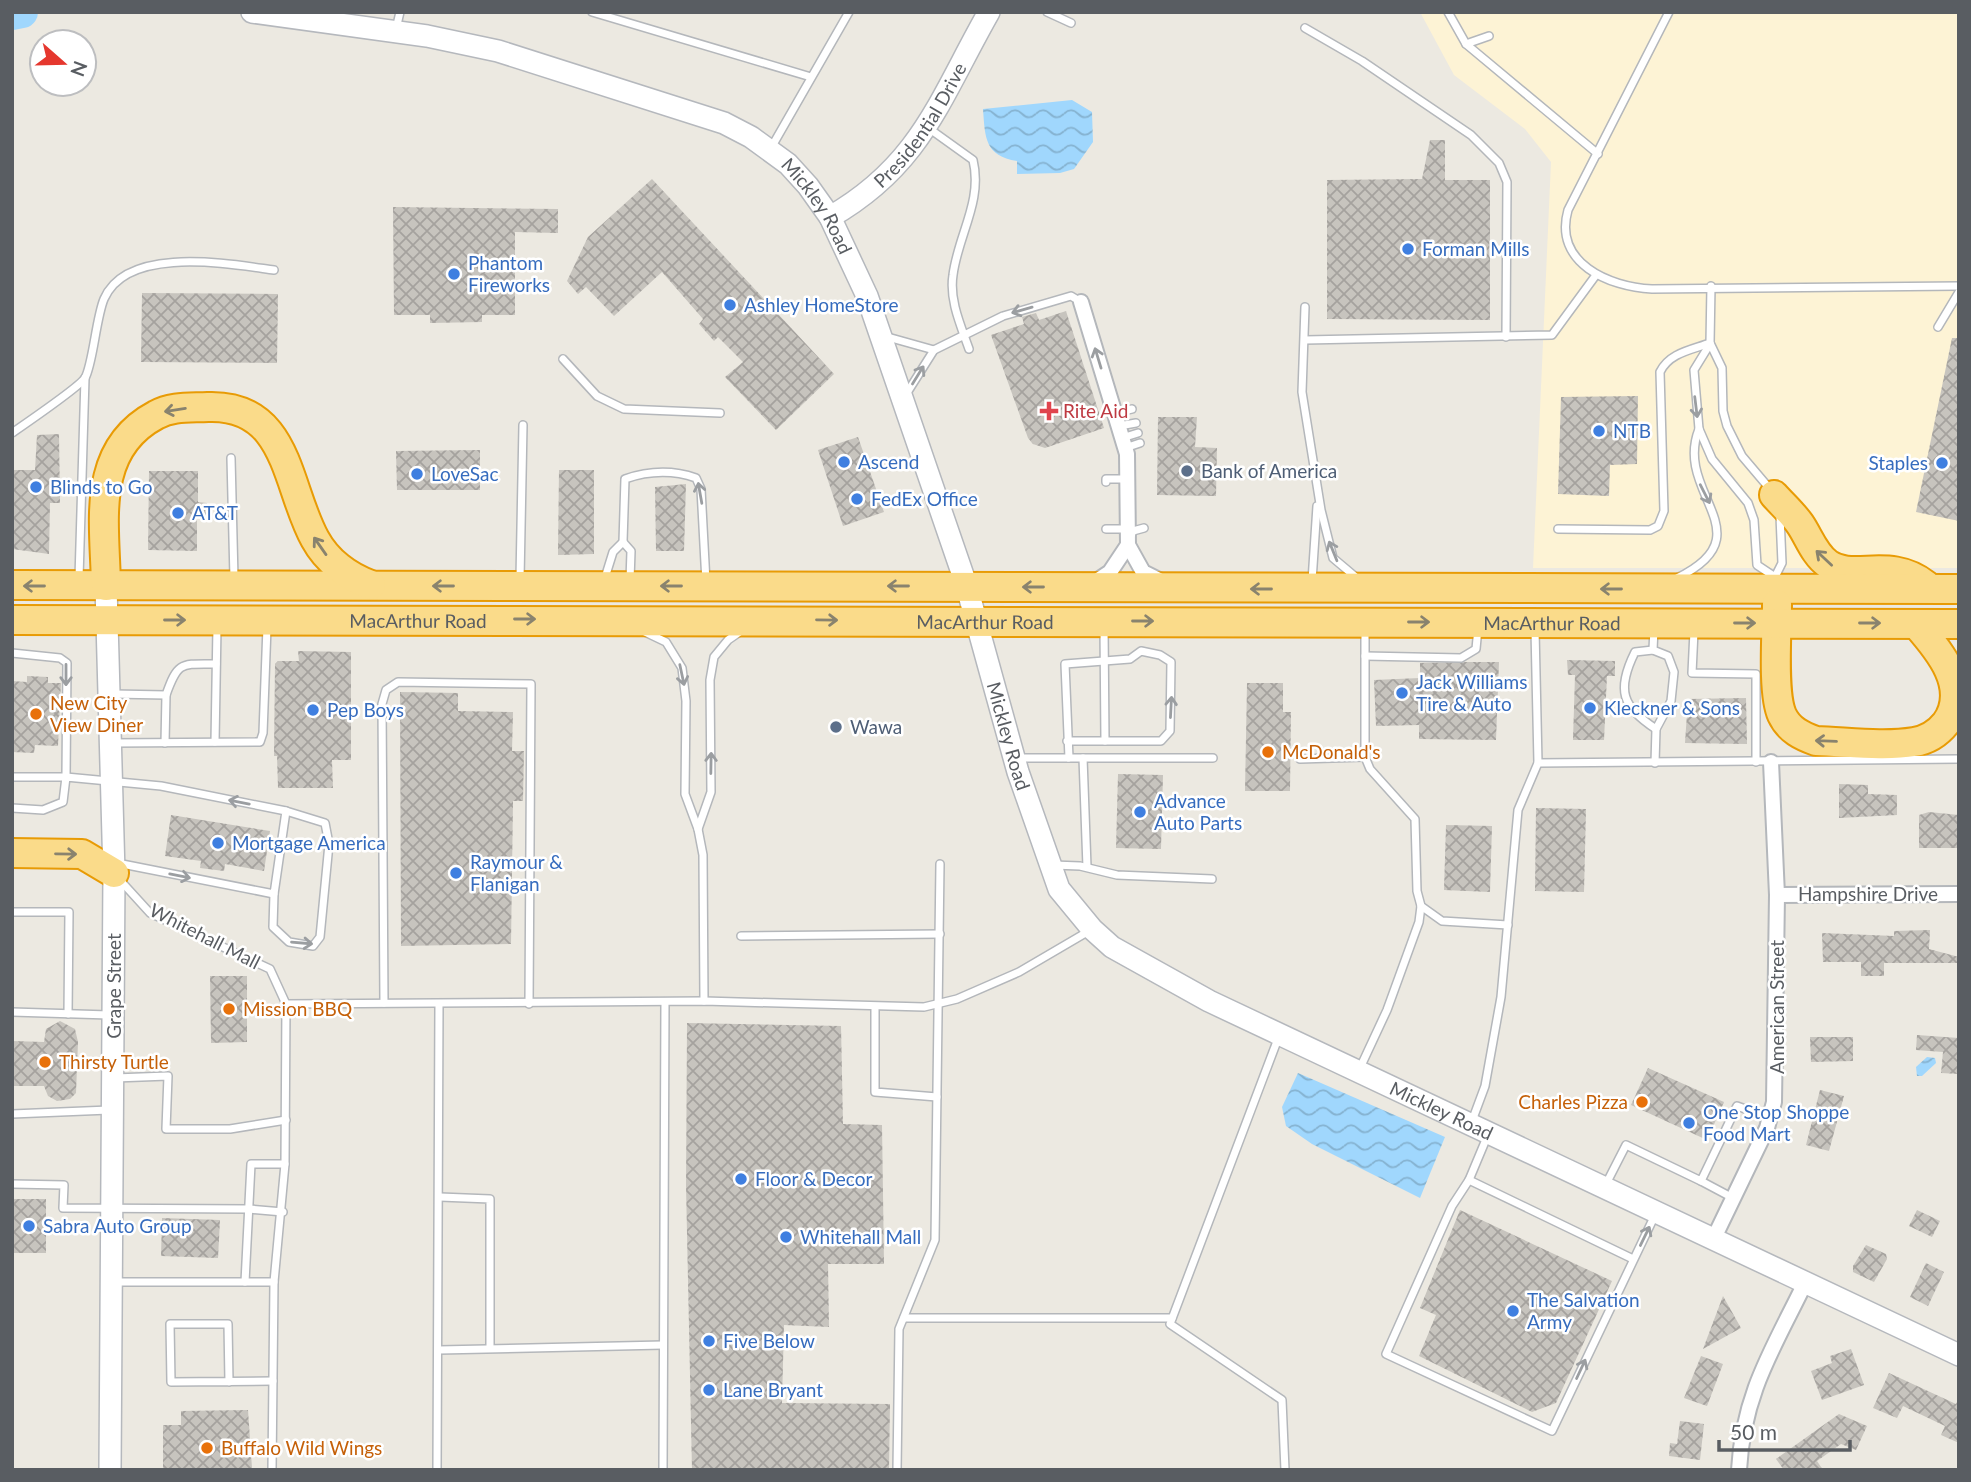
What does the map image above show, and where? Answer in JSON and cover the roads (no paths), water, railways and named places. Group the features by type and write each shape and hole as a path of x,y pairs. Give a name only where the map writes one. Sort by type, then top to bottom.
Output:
{"highway":[{"path":"92,586 104,486 117,450 143,422 159,413 172,409 219,407 244,414 266,429 284,455 303,511 319,546 339,568 374,586"},
{"path":"1774,495 1800,524 1816,552 1829,565 1848,570 1894,569 1912,574 1931,589"},
{"path":"1776,582 1778,702 1790,727 1816,741 1914,742 1941,730 1954,708 1956,694 1948,664 1916,624"},
{"name":"MacArthur Road","path":"12,585 1654,589 1776,582 1959,589"},
{"name":"MacArthur Road","path":"12,620 1535,622 1653,636 1694,623 1959,624"},
{"path":"12,853 82,854 114,868"}],"street":[{"name":"Mickley Road","path":"253,12 397,22 568,71 724,123 770,149 808,186 830,217 851,258 881,335 967,587 1014,758 1049,865 1059,889 1091,929 1129,959 1280,1034 1959,1355"},
{"name":"Presidential Drive","path":"830,217 880,184 901,163 926,127 989,12"},
{"path":"1081,302 1120,431 1127,479 1128,545 1143,572 1178,588"},
{"path":"1085,588 1110,572 1128,545"},
{"name":"Grape Street","path":"92,586 107,621 114,868 110,1470"},
{"name":"American Street","path":"1713,1240 1770,1118 1777,1081 1777,895 1764,762"},
{"name":"Hampshire Drive","path":"1777,895 1959,894"},
{"path":"1739,1470 1741,1435 1750,1399 1805,1283"}],"lane":[{"path":"592,12 811,77"},
{"path":"770,149 849,12"},
{"path":"1047,12 1070,23"},
{"path":"1448,12 1465,44 1598,154"},
{"path":"1669,12 1568,210 1564,224 1567,240 1577,258 1596,275 1631,288 1959,286"},
{"path":"1305,28 1362,61 1471,135 1499,163 1507,182 1506,337"},
{"path":"1465,44 1489,36"},
{"path":"926,127 973,160 977,177 976,197 952,278 954,305 969,349"},
{"path":"92,586 85,378 105,297 129,272 164,263 217,263 274,270"},
{"path":"1305,340 1552,335 1596,275"},
{"path":"1710,343 1694,370 1699,429 1712,458 1748,503 1754,520 1757,565 1776,582 1782,564 1780,512 1774,495 1732,439 1723,411 1723,368 1710,343 1711,286"},
{"path":"1938,327 1959,292"},
{"path":"902,400 934,350 1003,316 1071,296 1081,302"},
{"path":"1305,307 1302,392 1318,495 1333,558 1375,589"},
{"path":"881,335 934,350"},
{"path":"1558,529 1650,530 1658,526 1664,511 1660,372 1665,361 1710,343"},
{"path":"563,359 597,397 624,409 720,413"},
{"path":"12,433 85,378"},
{"path":"1120,431 1132,409"},
{"path":"1120,431 1136,423"},
{"path":"520,586 523,425"},
{"path":"1654,589 1696,569 1713,552 1716,519 1697,479 1693,459 1693,444 1699,429"},
{"path":"1120,431 1138,433"},
{"path":"1120,431 1140,443"},
{"path":"230,458 234,586"},
{"path":"616,585 613,552 623,542 625,479 642,473 681,472 696,478 701,489 706,586"},
{"path":"1106,482 1105,478 1127,479"},
{"path":"1312,589 1318,495"},
{"path":"1106,529 1126,528"},
{"path":"1128,545 1133,531 1144,528"},
{"path":"616,585 631,551 623,542"},
{"path":"615,619 666,642 682,668 686,701 685,794 698,829 703,855 704,1001"},
{"path":"698,829 711,792 710,680 714,657 728,640 758,619"},
{"path":"215,742 217,620"},
{"path":"110,743 260,742 263,733 267,620"},
{"path":"1104,621 1105,741"},
{"path":"1359,1071 1387,1010 1419,922 1421,906 1417,891 1415,819 1370,769 1365,757 1364,622"},
{"path":"1365,656 1461,658 1476,649 1478,622"},
{"path":"1535,622 1538,763 1518,810 1501,998 1480,1129 1469,1180 1452,1206 1385,1354 1552,1431 1656,1212"},
{"path":"1694,623 1692,673 1756,674 1764,762"},
{"path":"1655,763 1656,729 1671,701 1674,672 1668,656 1653,636 1635,652 1628,666 1625,695 1634,716 1656,729"},
{"path":"1067,741 1161,741 1170,731 1171,662 1160,654 1141,651 1130,659 1065,664 1067,741 1069,758"},
{"path":"12,653 60,658 66,663 66,777 63,802 43,810 12,808"},
{"path":"165,743 166,695 174,670 184,664 216,664"},
{"path":"384,1003 382,704 386,690 398,682 531,684 529,1004"},
{"path":"109,694 166,695"},
{"path":"1300,759 1365,757"},
{"path":"1014,758 1213,758"},
{"path":"1083,758 1087,867"},
{"path":"1538,763 1959,759"},
{"path":"12,777 66,777 161,786 286,811 325,823 329,845 320,937 313,946 289,942 273,927 274,894 286,811"},
{"path":"897,1470 899,1329 936,1240 940,864"},
{"path":"1049,865 1087,867 1117,875 1212,879"},
{"path":"114,868 274,894"},
{"name":"Whitehall Mall","path":"114,868 150,913 270,969 286,1004 285,1164 275,1282 272,1470"},
{"path":"1421,906 1443,921 1508,925"},
{"path":"12,912 69,912 68,1014"},
{"path":"286,1004 704,1001 875,1008 924,1007 939,1001 957,999 1019,972 1091,929"},
{"path":"741,936 940,934"},
{"path":"663,1470 665,1002"},
{"path":"437,1470 439,1004"},
{"path":"875,1008 875,1093 937,1097"},
{"path":"12,1012 114,1016"},
{"path":"1280,1034 1170,1324 1282,1400 1286,1470"},
{"path":"114,1079 168,1076 166,1129 230,1129 286,1120"},
{"path":"1701,1181 1737,1106 1770,1118"},
{"path":"13,1114 113,1110"},
{"path":"1604,1188 1626,1145 1733,1198"},
{"path":"245,1282 251,1164 285,1164"},
{"path":"1469,1180 1633,1259"},
{"path":"12,1184 64,1185 63,1208 249,1209 283,1212"},
{"path":"440,1197 490,1199 490,1348"},
{"path":"112,1282 275,1282"},
{"path":"904,1318 1172,1318"},
{"path":"229,1382 228,1324 170,1324 171,1382 229,1382 273,1381"},
{"path":"439,1350 663,1345"}],"water":[{"path":"1072,100 1092,112 1093,142 1074,169 1060,173 1017,174 1017,161 998,155 989,144 983,109"},
{"path":"1927,1057 1935,1058 1936,1063 1922,1076 1917,1076 1916,1067"},
{"path":"1298,1073 1445,1137 1420,1198 1312,1144 1286,1126 1282,1107"}],"waterway":[{"path":"12,14 22,12"}],"place":[{"name":"Forman Mills","path":"1408,249"},
{"name":"Phantom Fireworks","path":"454,274"},
{"name":"Ashley HomeStore","path":"730,305"},
{"name":"Rite Aid","path":"1049,411"},
{"name":"NTB","path":"1599,431"},
{"name":"Ascend","path":"844,462"},
{"name":"Staples","path":"1942,463"},
{"name":"Bank of America","path":"1187,471"},
{"name":"LoveSac","path":"417,474"},
{"name":"Blinds to Go","path":"36,487"},
{"name":"FedEx Office","path":"857,499"},
{"name":"AT&T","path":"178,513"},
{"name":"Jack Williams Tire & Auto","path":"1402,693"},
{"name":"Kleckner & Sons","path":"1590,708"},
{"name":"Pep Boys","path":"313,710"},
{"name":"New City View Diner","path":"36,714"},
{"name":"Wawa","path":"836,727"},
{"name":"McDonald's","path":"1268,752"},
{"name":"Advance Auto Parts","path":"1140,812"},
{"name":"Mortgage America","path":"218,843"},
{"name":"Raymour & Flanigan","path":"456,873"},
{"name":"Mission BBQ","path":"229,1009"},
{"name":"Thirsty Turtle","path":"45,1062"},
{"name":"Charles Pizza","path":"1642,1102"},
{"name":"One Stop Shoppe Food Mart","path":"1689,1123"},
{"name":"Floor & Decor","path":"741,1179"},
{"name":"Sabra Auto Group","path":"29,1226"},
{"name":"Whitehall Mall","path":"786,1237"},
{"name":"The Salvation Army","path":"1513,1311"},
{"name":"Five Below","path":"709,1341"},
{"name":"Lane Bryant","path":"709,1390"},
{"name":"Buffalo Wild Wings","path":"207,1448"}]}
